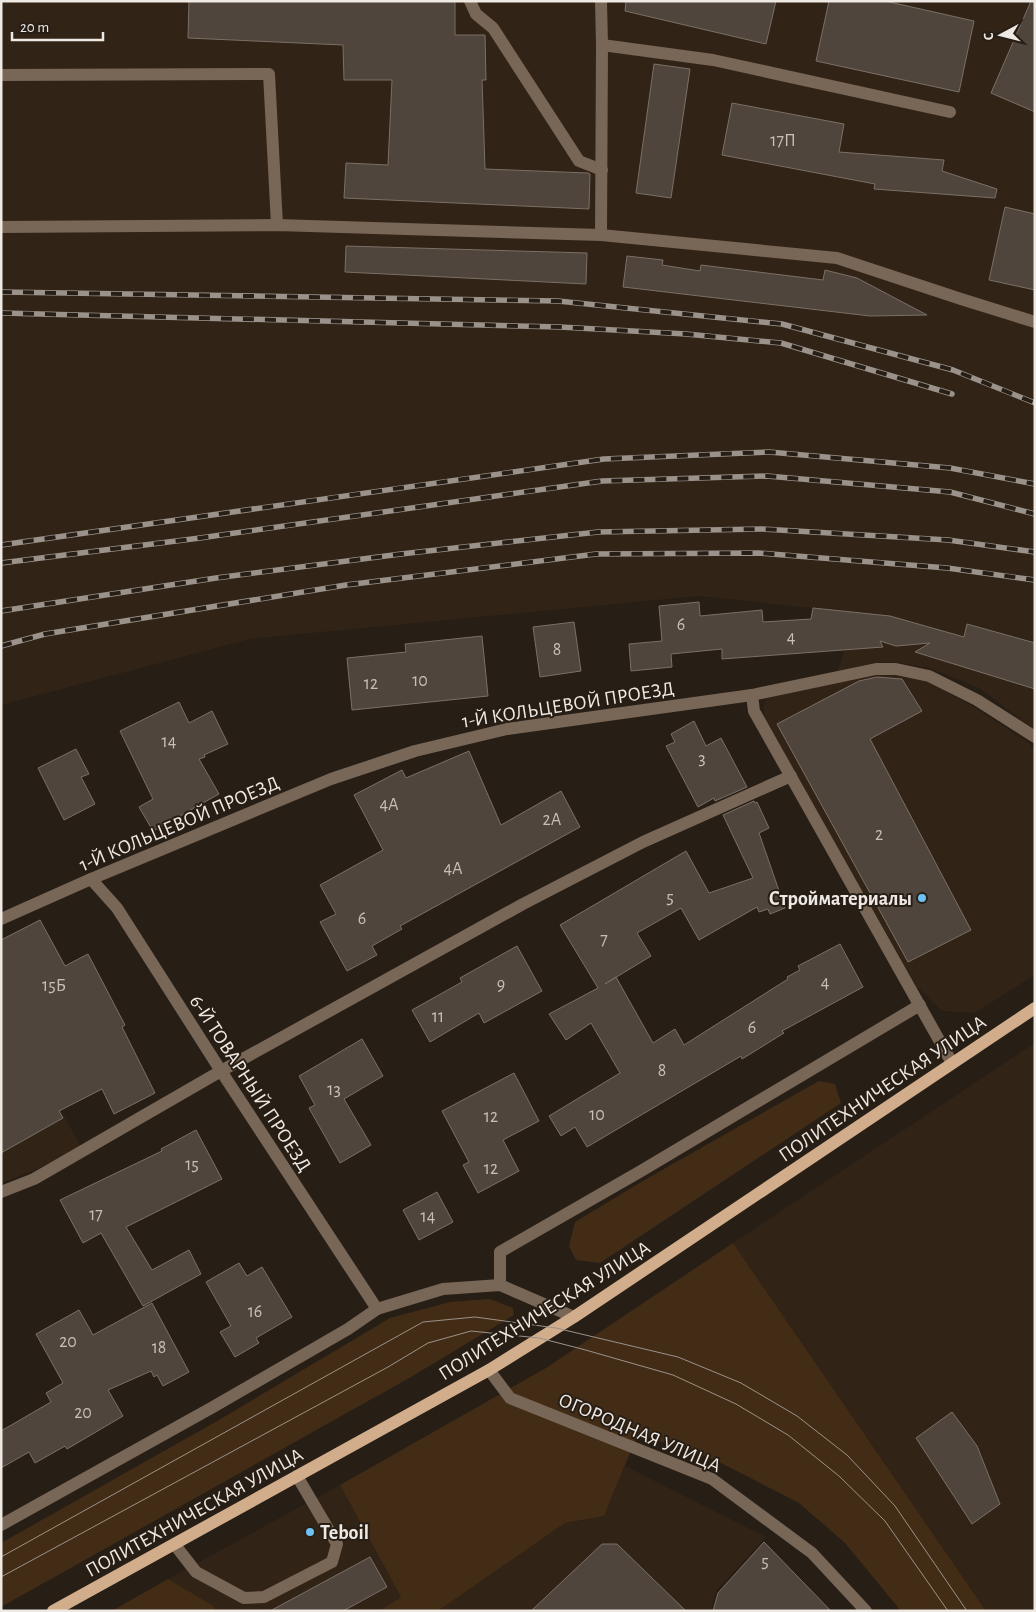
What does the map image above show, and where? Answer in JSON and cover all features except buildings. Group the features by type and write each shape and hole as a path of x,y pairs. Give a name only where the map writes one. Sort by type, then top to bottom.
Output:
{"main road":[{"name":"ПОЛИТЕХНИЧЕСКАЯ УЛИЦА","path":"53,1611 489,1370 574,1317 1035,1008"}],"street":[{"path":"470,1 476,14 493,28 579,161 602,170"},
{"path":"601,1 601,234"},
{"path":"602,45 713,60 950,112"},
{"path":"1,75 269,74 277,225"},
{"path":"1,227 277,225 601,234 837,258 961,300 1035,322"},
{"name":"1-Й КОЛЬЦЕВОЙ ПРОЕЗД","path":"1,919 91,879 331,779 415,751 507,729 752,695 876,669 896,669 929,676 977,700 1035,738"},
{"path":"752,695 754,710 952,1063"},
{"path":"1,1192 34,1179 220,1071 523,904 643,842 791,776"},
{"name":"6-Й ТОВАРНЫЙ ПРОЕЗД","path":"91,879 117,908 220,1071 377,1309"},
{"path":"500,1285 500,1252 641,1171 920,1005"},
{"path":"1,1525 222,1402 377,1309 443,1289 500,1285 574,1317"},
{"name":"ОГОРОДНАЯ УЛИЦА","path":"489,1370 510,1398 712,1479 812,1553 866,1611"},
{"path":"175,1545 196,1572 244,1598 264,1597 332,1562 336,1544 297,1476"}],"shaded area":[{"path":"1,1 1035,1 1035,730 979,688 929,668 895,662 873,663 837,673 844,652 851,612 699,596 250,639 1,705"},
{"path":"877,673 897,674 927,681 974,707 1029,743 1035,751 1035,975 975,1013 942,1011 916,986 764,718 763,708 767,698"},
{"path":"1,1002 81,1147 33,1171 1,1183"},
{"path":"1035,1043 1035,1611 986,1611 733,1243"},
{"path":"819,1081 835,1084 841,1103 600,1263 576,1260 569,1246 575,1222 648,1178"},
{"path":"733,1243 986,1611 901,1611 845,1543 799,1503 715,1460 638,1434 604,1516 565,1523 438,1611 379,1611 401,1597 340,1485 546,1368"},
{"path":"490,1299 513,1308 514,1315 411,1377 1,1607 1,1543 219,1420 390,1318 450,1302"},
{"path":"625,1466 766,1537 716,1591 711,1611 438,1611 565,1523 604,1516"},
{"name":"Teboil","path":"340,1485 401,1597 379,1611 216,1611 212,1605 168,1579"},
{"path":"168,1579 212,1605 216,1611 112,1611"}],"tram line":[{"path":"1,1557 423,1322 475,1317 556,1328 678,1357 741,1383 797,1416 847,1455 895,1506 967,1611"},
{"path":"1,1577 388,1367 428,1343 471,1331 539,1338 582,1349 673,1375 736,1404 788,1435 839,1476 885,1521 948,1611"}],"railway":[{"path":"1,292 558,301 782,324 953,370 1035,403"},
{"path":"1,313 560,327 686,334 781,343 952,394"},
{"path":"1,545 604,459 769,452 950,468 1035,484"},
{"path":"1,563 200,538 602,481 767,476 950,492 1035,514"},
{"path":"1,611 216,578 401,554 598,532 762,529 948,540 1035,552"},
{"path":"1,646 45,634 346,585 596,554 759,553 947,568 1035,580"}],"place":[{"name":"Стройматериалы","path":"922,898"},
{"name":"Teboil","path":"310,1532"}]}
